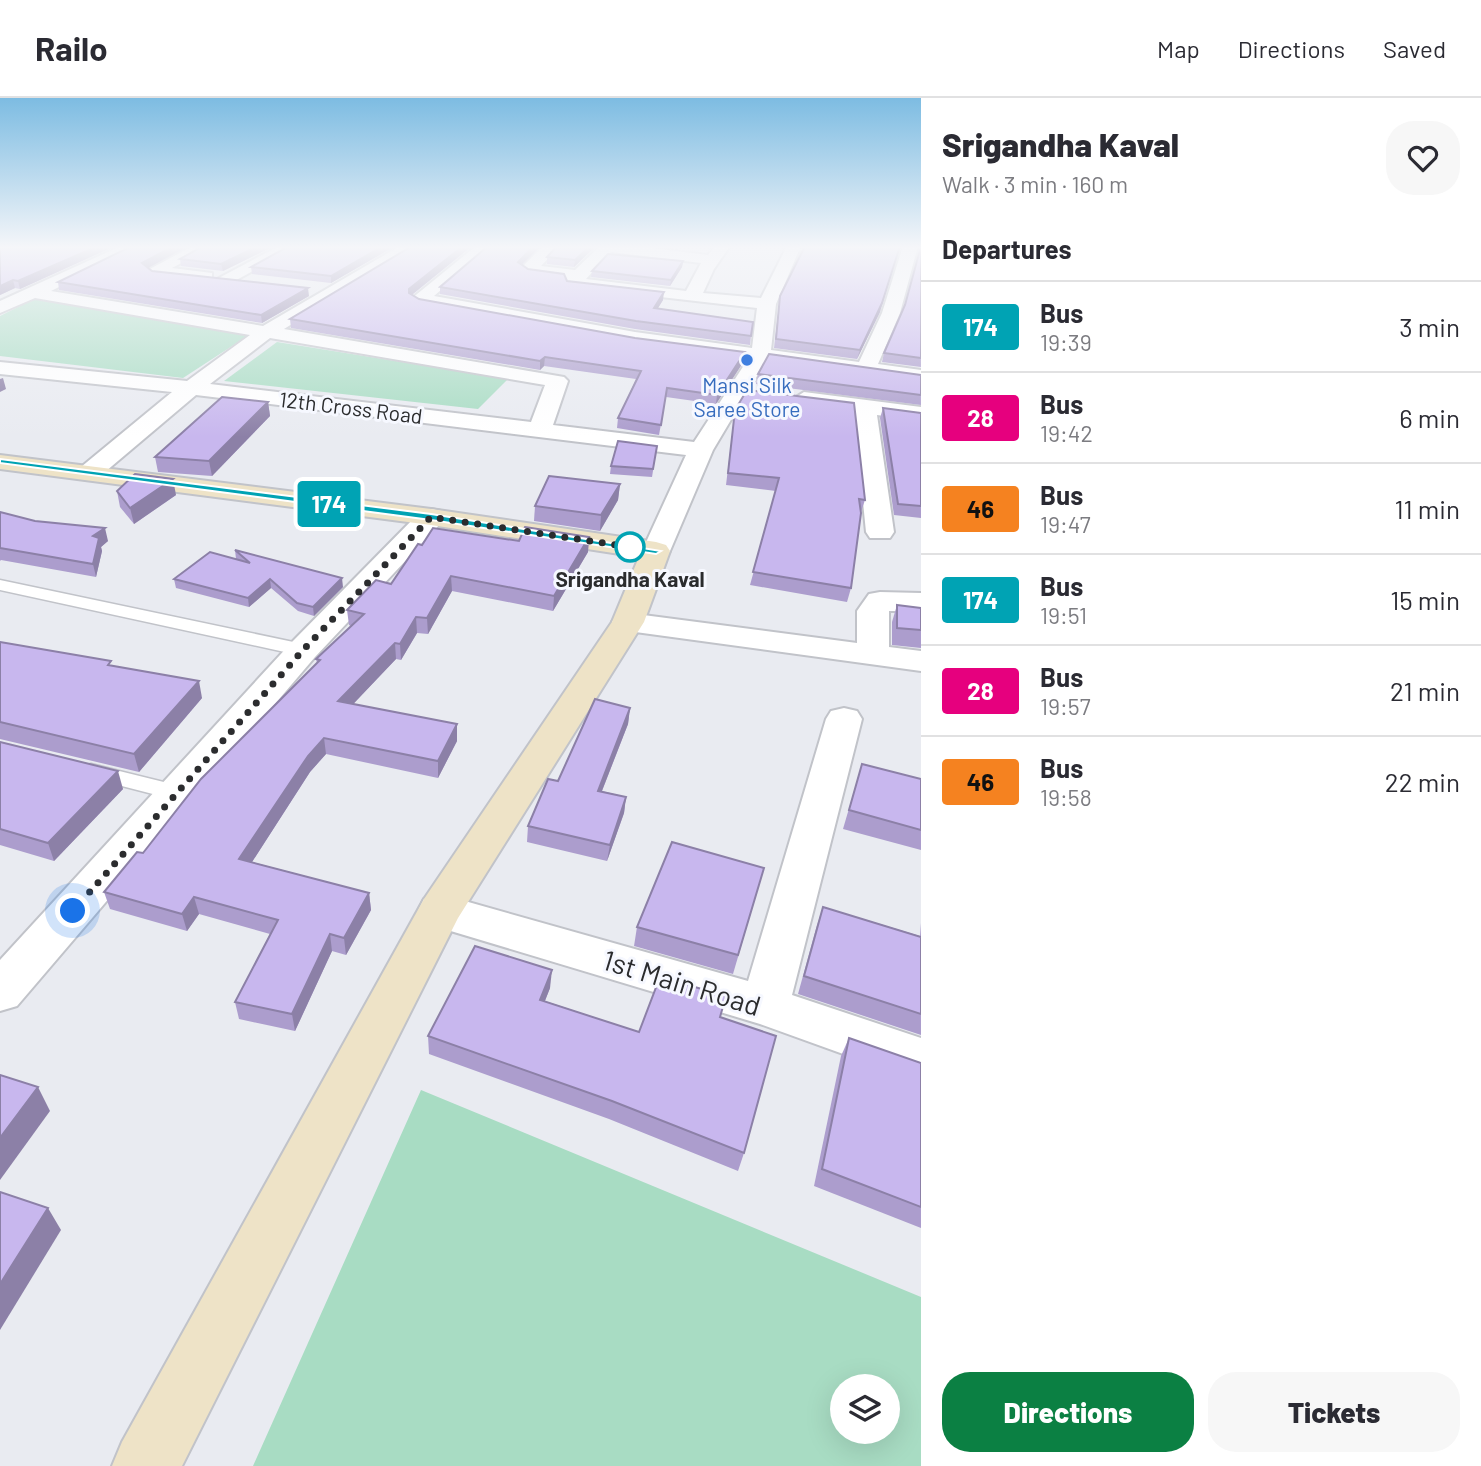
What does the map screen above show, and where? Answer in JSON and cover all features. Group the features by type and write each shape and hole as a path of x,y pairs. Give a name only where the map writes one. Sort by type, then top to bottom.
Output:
{"street":[{"path":"131,310 557,381 540,430"},
{"path":"89,472 191,388 265,333 302,310"},
{"path":"480,310 635,338 921,376"},
{"path":"532,319 542,310"},
{"path":"146,1466 440,911 628,622 701,450 761,354 766,310"},
{"path":"866,369 892,310"},
{"path":"891,313 911,316"},
{"name":"12th Cross Road","path":"0,368 191,388 701,450"},
{"path":"739,391 921,414"},
{"path":"865,407 880,532"},
{"path":"0,461 431,517 656,551"},
{"path":"6,975 180,793 303,650 431,517"},
{"path":"873,653 873,611 880,601 921,602"},
{"path":"628,622 921,661"},
{"path":"765,1006 844,719"},
{"name":"1st Main Road","path":"440,911 765,1006 921,1060"}],"lane":[{"path":"0,585 303,650"},
{"path":"64,764 180,793"}],"green space":[{"path":"12,310 109,310 249,335 183,378 0,356 0,316"},
{"path":"277,342 508,379 478,409 224,381"},
{"path":"421,1090 921,1297 921,1466 253,1466"}],"building":[{"path":"229,310 270,310 261,315"},
{"path":"305,310 479,310 635,338 745,352 717,395 667,388 661,425 618,418 641,371 545,357 540,361 290,319"},
{"path":"572,310 667,310 753,322 751,336"},
{"path":"779,310 879,310 860,350 776,339"},
{"path":"903,310 921,310 921,358 884,353"},
{"path":"769,354 921,375 921,395 758,374"},
{"path":"747,390 854,403 865,500 859,499 861,513 851,588 753,572 779,478 728,473 735,410"},
{"path":"222,397 268,402 209,461 155,457"},
{"path":"883,408 921,413 921,506 898,504"},
{"path":"618,441 657,446 653,469 611,466"},
{"path":"135,474 173,479 130,508 117,491"},
{"path":"549,476 620,484 601,515 535,506"},
{"path":"0,512 35,521 105,528 93,536 99,538 93,564 0,548"},
{"path":"525,527 589,537 554,596 451,576 427,618 416,617 400,644 395,643 338,701 457,724 438,761 324,738 308,756 239,859 369,893 344,938 330,934 292,1014 235,1002 278,920 194,897 182,914 104,892 137,852 143,853 201,779 320,660 316,659 364,614 347,610 376,580 391,584 418,544 422,545 433,528 519,541"},
{"path":"235,550 342,578 313,607 297,603 270,579 248,598 174,579 210,552 250,563"},
{"path":"897,605 921,608 921,630 897,628"},
{"path":"0,642 111,661 108,665 199,681 134,754 0,722"},
{"path":"595,699 630,708 598,791 626,797 610,845 528,826 548,779 558,781"},
{"path":"0,742 118,771 48,843 0,829"},
{"path":"862,764 921,779 921,830 849,810"},
{"path":"672,842 764,868 738,955 637,927"},
{"path":"823,907 921,937 921,1014 804,976"},
{"path":"475,946 552,970 540,1000 639,1032 660,977 726,996 720,1017 776,1036 744,1153 612,1101 428,1036"},
{"path":"849,1038 921,1063 921,1207 822,1169"},
{"path":"0,1075 38,1087 0,1138"},
{"path":"0,1192 48,1208 0,1284"}],"bus line":[{"name":"174","path":"0,461 431,517 656,551"}],"place":[{"name":"Mansi Silk Saree Store","path":"747,360"},
{"name":"Srigandha Kaval","path":"630,547"}],"route":[{"path":"73,911 180,793 303,650 431,517 630,547"}]}
